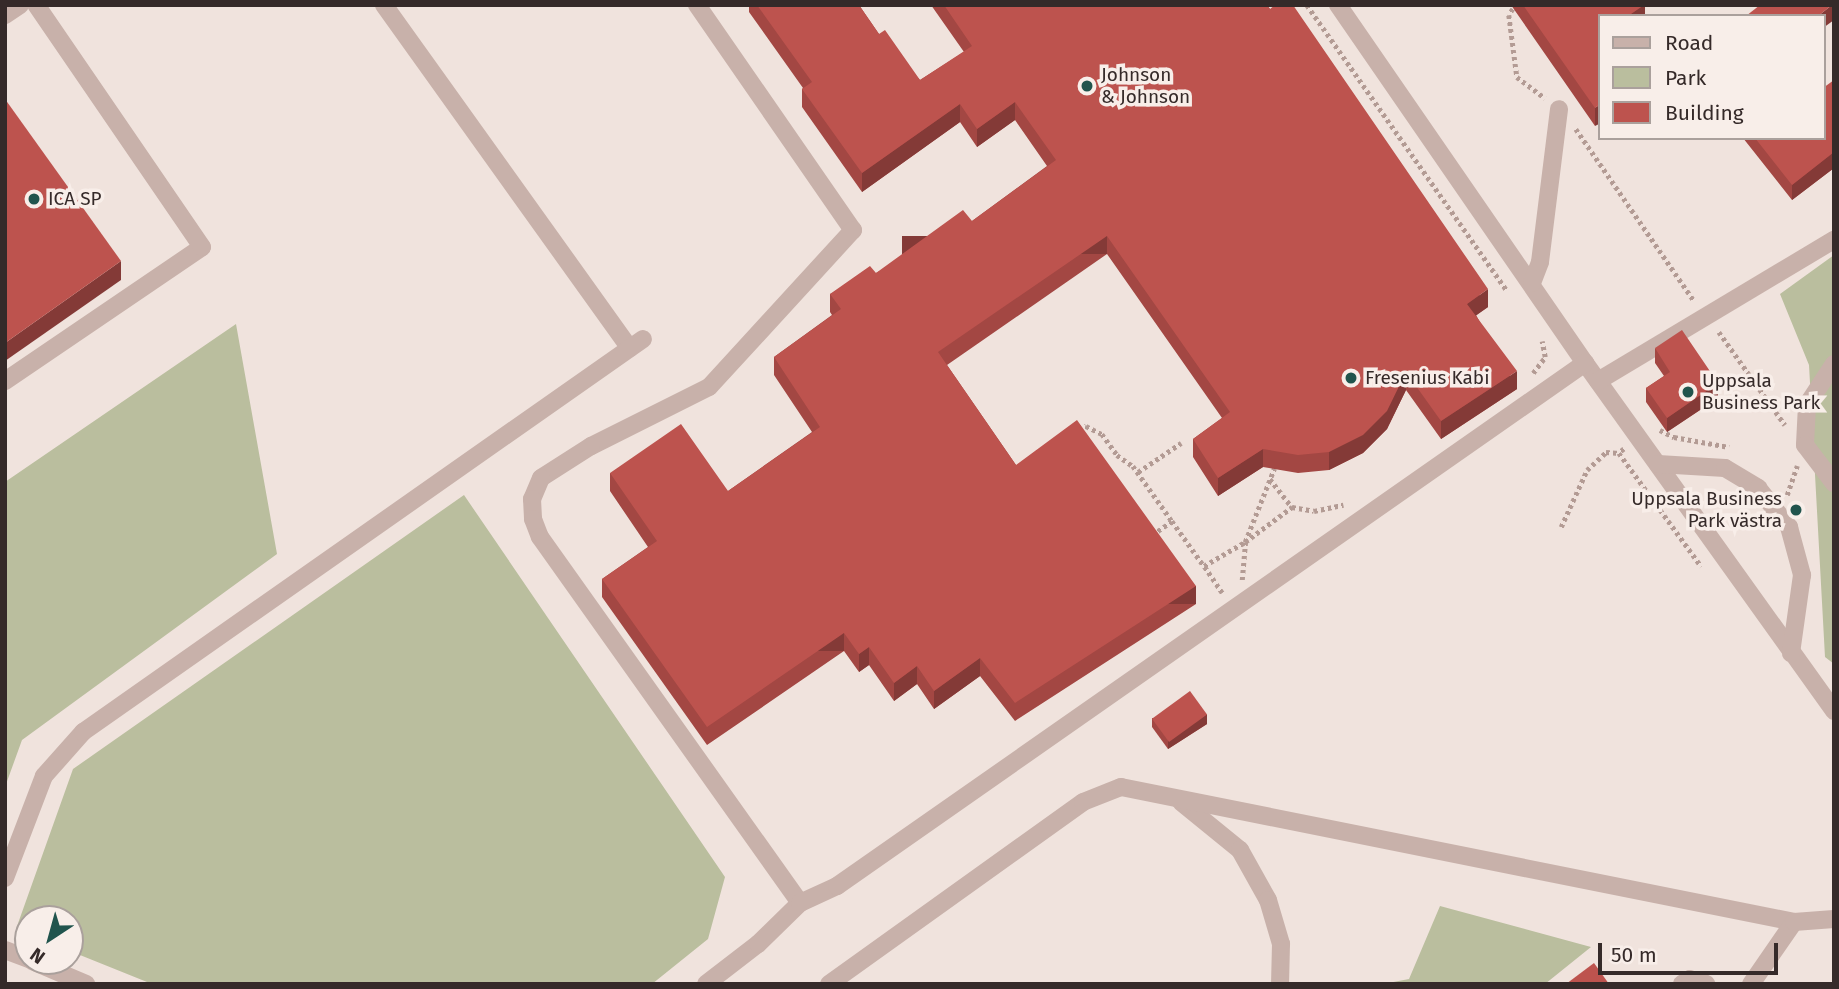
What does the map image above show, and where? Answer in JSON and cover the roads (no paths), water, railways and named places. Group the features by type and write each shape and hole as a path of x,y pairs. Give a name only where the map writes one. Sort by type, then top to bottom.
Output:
{"street":[{"path":"5,15 20,5"},
{"path":"5,381 202,247 36,5"},
{"path":"5,878 44,776 83,732 637,344 384,5"},
{"path":"697,5 853,230 709,387 591,446 541,478 532,499 533,519 540,537 800,903"},
{"path":"1338,5 1585,363 1834,711"},
{"path":"1532,283 1540,262 1559,109"},
{"path":"1598,381 1834,240"},
{"path":"706,984 758,944 800,903 837,886 1585,363"},
{"path":"1834,364 1807,405 1804,445 1834,483"},
{"path":"1658,464 1726,468 1758,488 1789,527 1802,575 1791,653"},
{"path":"829,984 1083,802 1121,787 1794,922 1834,919"},
{"path":"1178,800 1240,850 1268,900 1281,944 1280,984"},
{"path":"1751,984 1794,922"},
{"path":"65,975 86,984"},
{"path":"1682,984 1690,978 1706,984"}],"place":[{"name":"Johnson & Johnson","path":"1087,86"},
{"name":"ICA SP","path":"34,199"},
{"name":"Fresenius Kabi","path":"1351,378"},
{"name":"Uppsala Business Park","path":"1688,392"},
{"name":"Uppsala Business Park västra","path":"1796,510"}]}
